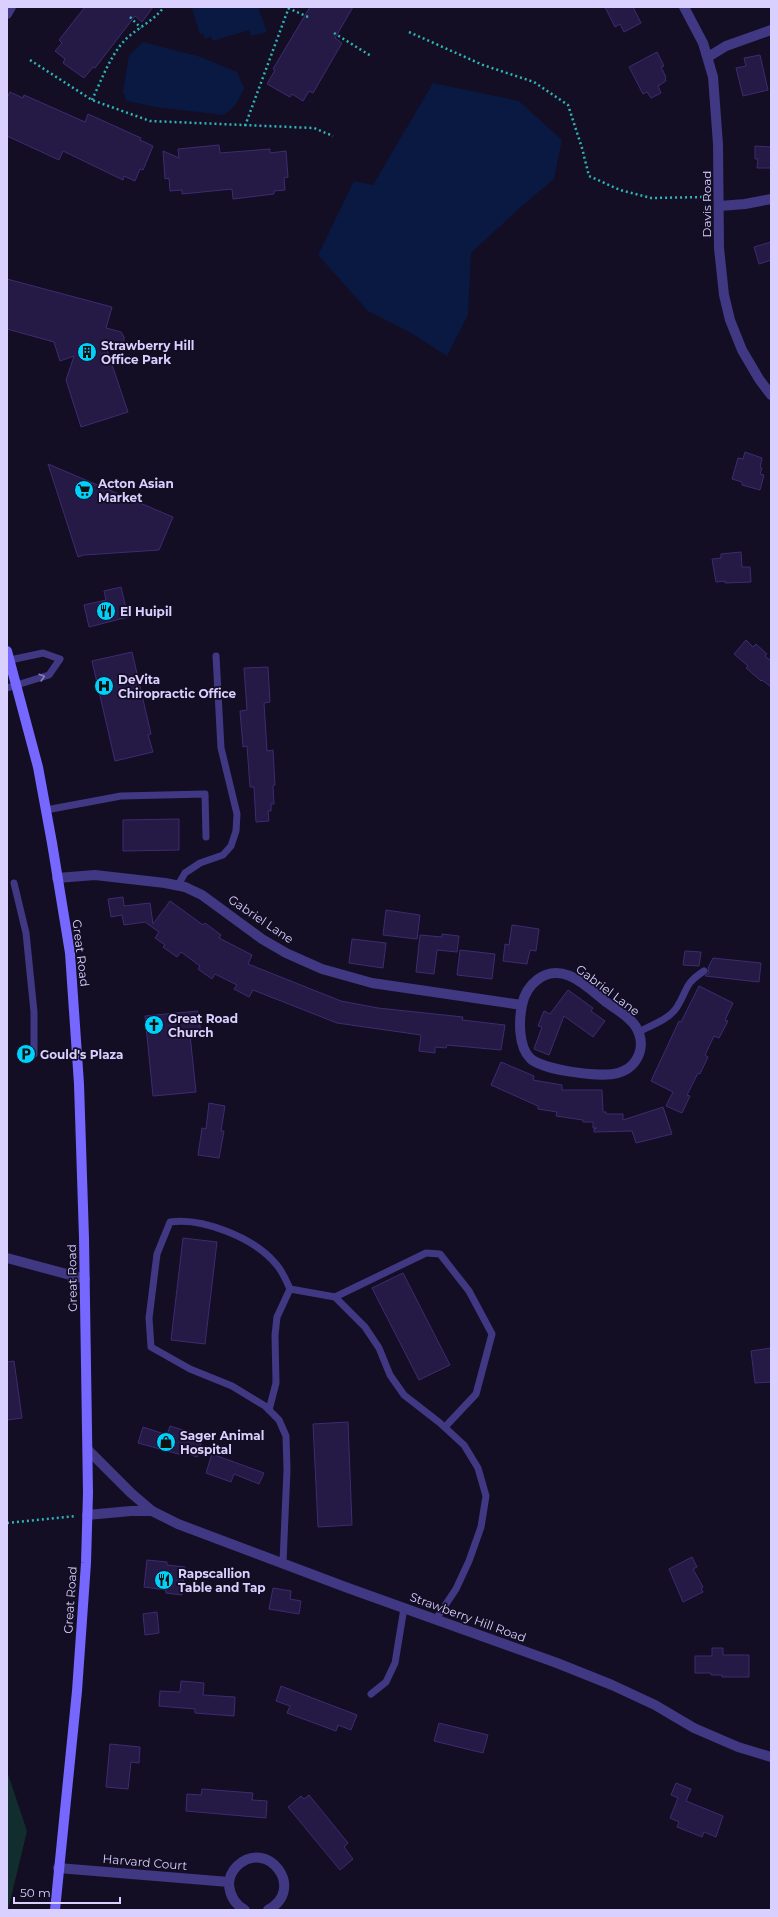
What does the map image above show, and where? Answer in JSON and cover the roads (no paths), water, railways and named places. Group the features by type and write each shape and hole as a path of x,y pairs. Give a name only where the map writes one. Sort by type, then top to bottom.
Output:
{"main road":[{"name":"Great Road","path":"8,655 12,687 38,767 46,810 71,970 78,1078 85,1279 88,1515 77,1691 58,1868 55,1910"}],"street":[{"path":"7,14 11,7"},
{"name":"Davis Road","path":"684,7 700,37 714,77 718,144 721,275 730,320 742,350 759,379 771,395"},
{"path":"708,57 726,46 771,30"},
{"path":"720,201 745,204 771,199"},
{"name":"Gabriel Lane","path":"57,878 95,875 178,885 202,895 250,931 286,953 334,973 372,983 522,1005"},
{"name":"Gabriel Lane","path":"553,973 564,973 577,980 629,1019 638,1032 641,1043 638,1055 632,1065 622,1072 611,1075 549,1068 533,1061 523,1047 520,1025 522,1005 526,994 539,978 553,973"},
{"path":"7,1258 85,1279"},
{"name":"Strawberry Hill Road","path":"88,1450 131,1493 152,1511 178,1524 404,1608 558,1663 612,1685 655,1705 694,1728 738,1747 771,1757"},
{"name":"Strawberry Hill Road","path":"88,1515 131,1511 152,1511"},
{"path":"245,1910 232,1898 229,1882 232,1872 243,1861 257,1858 272,1862 282,1873 284,1888 278,1903 268,1910"},
{"name":"Harvard Court","path":"58,1868 229,1882"}],"lane":[{"path":"8,655 43,653 60,659 49,675 12,687"},
{"path":"178,885 185,873 200,863 223,855 231,846 236,831 237,814 221,748 216,656"},
{"path":"46,810 121,796 205,794 206,837"},
{"path":"14,883 26,933 34,1012 34,1054"},
{"path":"638,1032 664,1018 677,1008 684,990 692,979 704,971"},
{"path":"283,1562 287,1470 286,1436 279,1420 265,1406 232,1386 190,1369 151,1347 149,1318 157,1254 170,1222 184,1221 202,1223 246,1240 265,1253 276,1263 290,1289"},
{"path":"335,1297 426,1253 440,1254 469,1291 492,1334 476,1394 445,1427"},
{"path":"290,1289 335,1297 365,1327 379,1348 390,1376 404,1395 445,1427 464,1445 478,1468 486,1496 481,1527 470,1561 456,1589 436,1619"},
{"path":"269,1410 276,1382 275,1335 277,1317 290,1289"},
{"path":"371,1694 386,1682 395,1664 404,1608"}],"water":[{"path":"195,7 258,7 267,32 251,36 249,30 213,41 211,36 205,39 204,34 200,34 192,9"},
{"path":"143,42 201,57 237,72 244,88 238,100 230,110 223,115 156,107 127,101 123,92 129,55"},
{"path":"433,83 519,101 562,140 554,179 471,253 468,315 447,356 411,333 368,311 318,255 354,181 373,185"}],"place":[{"name":"Strawberry Hill Office Park","path":"87,352"},
{"name":"Acton Asian Market","path":"84,490"},
{"name":"El Huipil","path":"106,611"},
{"name":"DeVita Chiropractic Office","path":"104,686"},
{"name":"Great Road Church","path":"154,1025"},
{"name":"Gould's Plaza","path":"26,1054"},
{"name":"Sager Animal Hospital","path":"166,1442"},
{"name":"Rapscallion Table and Tap","path":"164,1580"}]}
